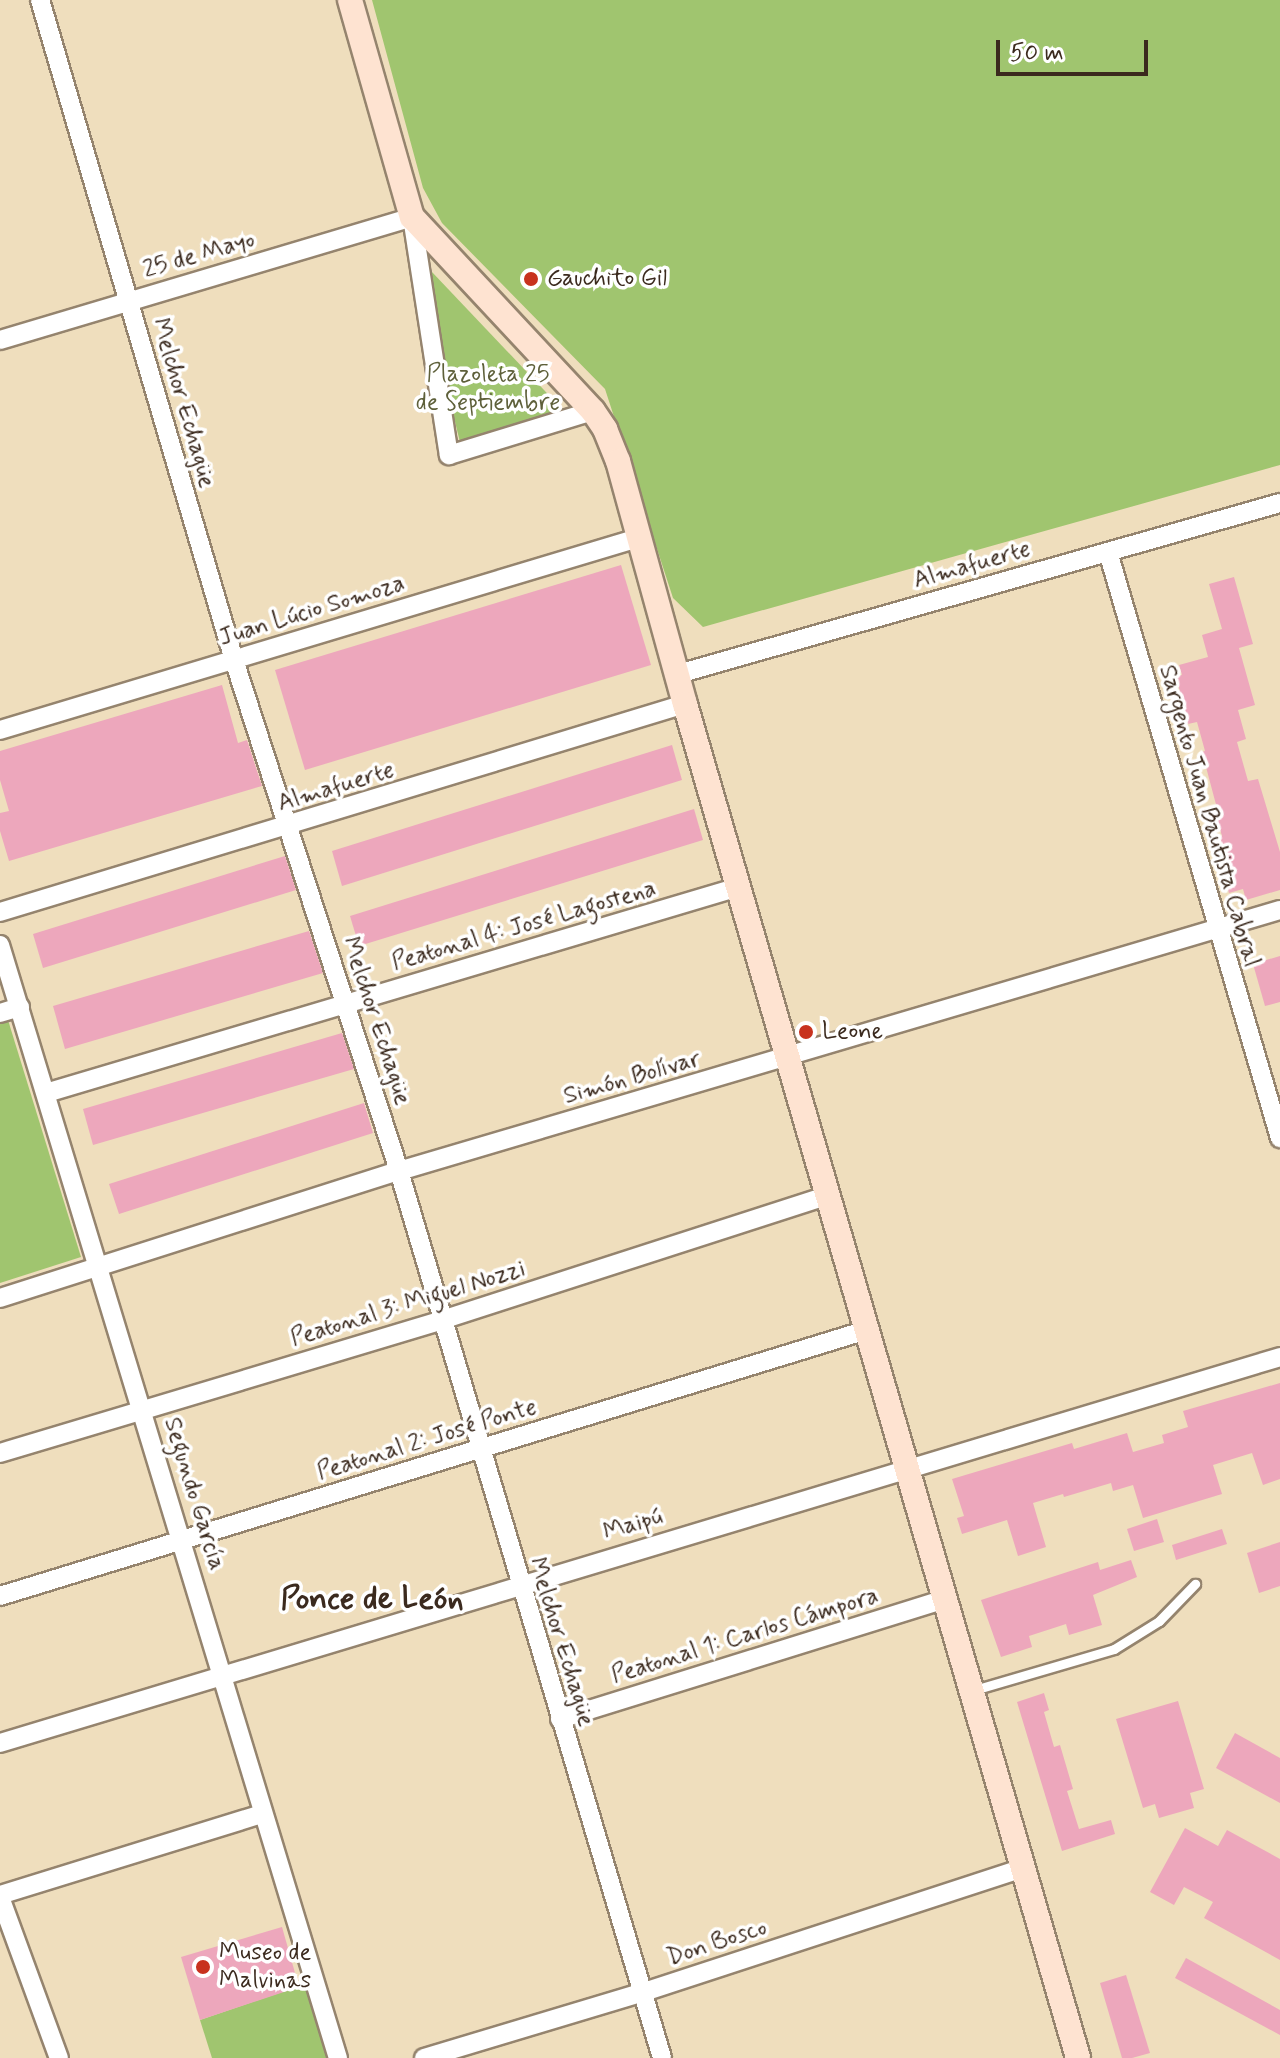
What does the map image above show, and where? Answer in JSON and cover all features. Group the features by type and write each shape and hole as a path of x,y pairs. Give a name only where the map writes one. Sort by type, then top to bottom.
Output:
{"main road":[{"path":"350,0 412,217 593,411 612,443 1078,2058"}],"street":[{"name":"Melchor Echagüe","path":"40,0 234,660 399,1171 518,1584 662,2058"},
{"name":"25 de Mayo","path":"0,340 412,217"},
{"path":"412,217 449,455 593,411"},
{"name":"Almafuerte","path":"678,674 1280,503"},
{"name":"Juan Lúcio Somoza","path":"0,730 638,538"},
{"name":"Sargento Juan Bautista Cabral","path":"1108,552 1216,929 1280,1138"},
{"name":"Almafuerte","path":"0,912 287,828 685,704"},
{"name":"Peatonal 4: José Lagostena","path":"46,1093 739,887"},
{"name":"Simón Bolívar","path":"0,1298 399,1171 1280,910"},
{"name":"Segundo García","path":"0,945 101,1267 262,1814 338,2058"},
{"path":"0,1013 20,1007"},
{"name":"Peatonal 3: Miguel Nozzi","path":"0,1453 442,1320 828,1195"},
{"name":"Peatonal 2: José Ponte","path":"0,1596 867,1330"},
{"name":"Maipú","path":"0,1743 518,1584 1280,1357"},
{"name":"Peatonal 1: Carlos Cámpora","path":"560,1719 945,1599"},
{"path":"59,2058 0,1896 262,1814"},
{"name":"Don Bosco","path":"424,2058 641,1993 1023,1868"}],"lane":[{"path":"974,1690 1114,1649 1159,1621 1195,1584"}],"green space":[{"path":"372,0 1280,0 1280,465 703,627 673,598 605,389 442,223 423,188"},
{"name":"Plazoleta 25 de Septiembre","path":"413,252 562,409 460,442"},
{"path":"8,1020 81,1257 0,1283 0,1023"},
{"path":"305,1984 328,2058 212,2058 200,2020"}],"building":[{"path":"621,565 651,665 305,770 275,670"},
{"path":"1234,577 1253,644 1239,648 1255,705 1238,710 1246,739 1237,742 1248,781 1258,779 1280,852 1280,890 1246,900 1243,889 1229,893 1221,864 1225,863 1218,837 1222,836 1215,813 1218,812 1202,752 1205,751 1197,722 1188,724 1176,676 1182,675 1179,665 1208,657 1202,635 1222,629 1209,584"},
{"path":"222,685 238,743 247,740 262,786 9,861 0,831 0,813 9,811 0,780 0,751"},
{"path":"672,745 682,780 342,886 332,851"},
{"path":"694,809 703,840 359,946 350,916"},
{"path":"285,856 296,890 43,968 33,934"},
{"path":"309,931 323,973 65,1049 53,1006"},
{"path":"1280,956 1280,1002 1265,1006 1253,964"},
{"path":"342,1033 354,1069 93,1145 83,1109"},
{"path":"364,1103 373,1133 119,1214 109,1184"},
{"path":"1280,1383 1280,1479 1263,1485 1252,1453 1213,1465 1222,1494 1143,1518 1133,1485 1113,1491 1111,1483 1064,1497 1063,1494 1033,1503 1046,1547 1018,1556 1007,1520 962,1534 957,1518 964,1516 952,1479 1072,1443 1074,1449 1127,1433 1133,1452 1164,1443 1162,1435 1188,1427 1183,1411"},
{"path":"1157,1519 1164,1542 1134,1551 1127,1529"},
{"path":"1222,1529 1227,1544 1176,1560 1172,1545"},
{"path":"1280,1542 1280,1586 1259,1593 1247,1553"},
{"path":"1131,1560 1137,1577 1093,1595 1102,1625 1069,1635 1066,1624 1029,1636 1032,1647 1001,1657 981,1600 1098,1562 1100,1570"},
{"path":"1044,1693 1049,1710 1044,1712 1054,1747 1060,1745 1073,1789 1067,1791 1079,1829 1111,1820 1115,1834 1062,1851 1017,1702"},
{"path":"1178,1701 1204,1789 1190,1793 1194,1808 1159,1818 1155,1804 1143,1808 1116,1719"},
{"path":"1235,1733 1280,1758 1280,1803 1216,1768"},
{"path":"1185,1828 1218,1846 1227,1830 1280,1859 1280,1960 1204,1918 1213,1902 1184,1887 1174,1905 1150,1892"},
{"path":"282,1927 299,1987 200,2020 181,1957"},
{"path":"1186,1958 1280,2010 1280,2035 1175,1978"},
{"path":"1126,1975 1150,2053 1132,2058 1122,2058 1100,1983"}],"place":[{"name":"Gauchito Gil","path":"531,279"},
{"name":"Leone","path":"806,1032"},
{"name":"Museo de Malvinas","path":"203,1967"}],"district":[{"name":"Ponce de León","path":"372,1599"}]}
